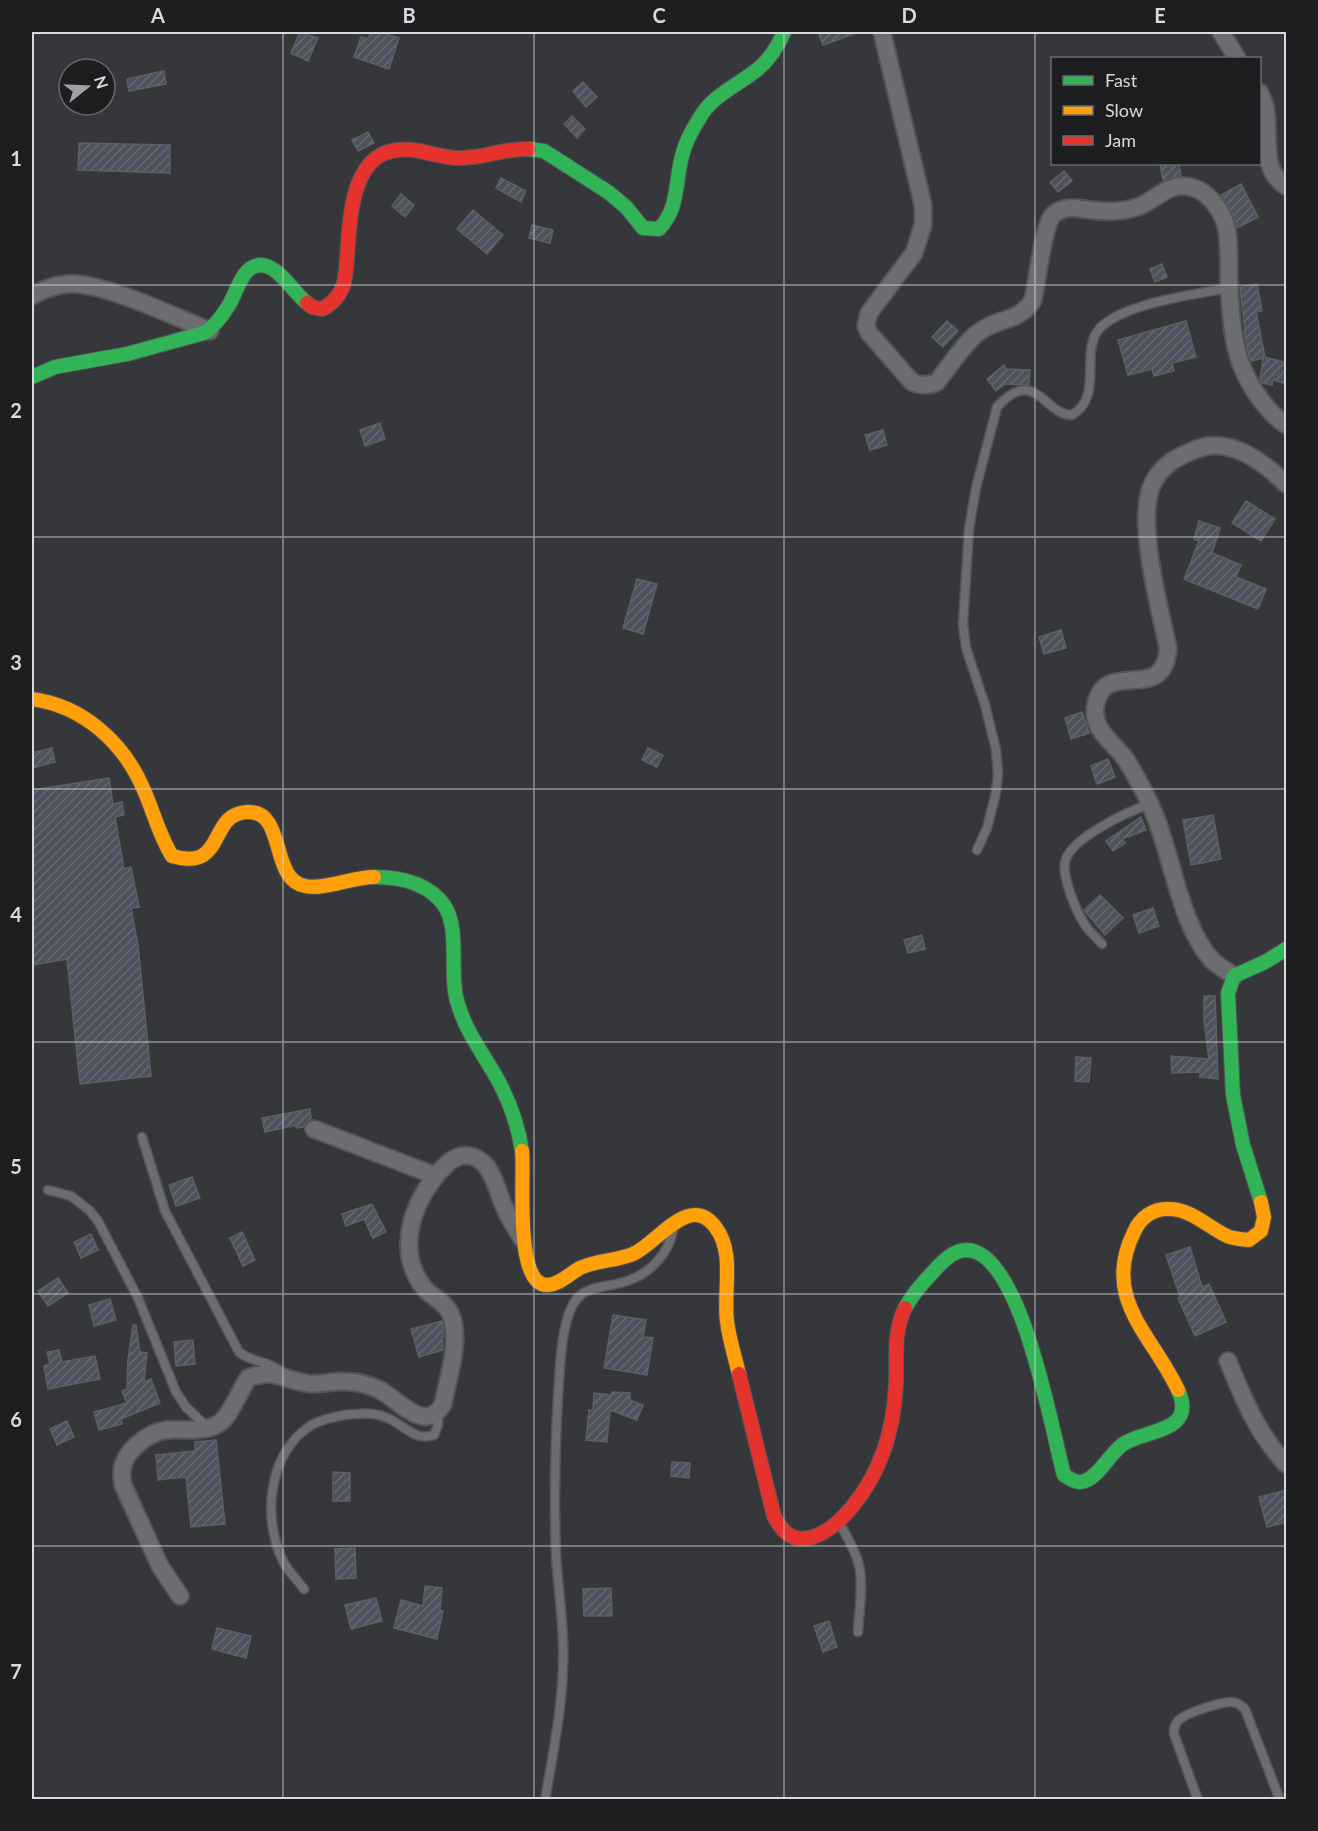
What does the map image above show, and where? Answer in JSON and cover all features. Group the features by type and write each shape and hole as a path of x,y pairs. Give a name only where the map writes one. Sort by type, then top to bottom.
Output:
{"street":[{"path":"32,377 39,371 54,366 138,353 210,330 231,303 243,274 250,268 260,265 269,266 274,270 304,303 313,308 331,304 339,297 344,285 355,198 361,177 366,166 374,158 399,149 411,149 449,158 483,156 532,147 544,151 608,192 626,207 643,228 659,229 668,222 672,214 682,158 700,115 722,91 758,69 772,54 784,32"},
{"path":"882,32 922,205 923,225 914,253 869,313 866,326 869,333 912,382 929,386 937,382 975,334 987,326 1015,318 1028,309 1033,300 1047,227 1052,216 1061,209 1072,207 1098,211 1120,211 1140,206 1166,189 1180,185 1205,193 1225,221 1229,288 1240,363 1250,383 1263,401 1279,420 1287,425"},
{"path":"1221,32 1236,57"},
{"path":"1261,95 1265,105 1268,154 1276,178 1287,186"},
{"path":"32,296 55,286 80,284 123,297 210,330"},
{"path":"1234,976 1212,959 1194,932 1150,804 1125,758 1102,735 1098,727 1095,706 1098,696 1106,686 1122,679 1142,681 1150,679 1164,668 1168,660 1168,648 1151,572 1147,507 1153,482 1161,470 1173,460 1204,446 1227,446 1250,456 1287,484"},
{"path":"32,699 78,714 107,733 126,756 139,777 166,847 172,856 188,861 200,859 207,854 233,815 253,812 260,814 270,824 287,874 298,883 314,886 352,878 387,877 424,887 436,895 445,906 451,919 453,987 459,1010 464,1023 504,1093 520,1138 523,1153 524,1241 531,1273 541,1284 549,1285 590,1264 630,1256 642,1250 682,1218 691,1215 701,1216 711,1221 723,1244 726,1270 724,1294 726,1324 778,1524 787,1536 802,1540 828,1531 848,1515 862,1498 887,1446 894,1409 896,1340 899,1322 909,1299 946,1258 960,1251 974,1252 989,1261 1012,1296 1031,1347 1050,1412 1064,1475 1074,1483 1085,1482 1095,1475 1119,1448 1131,1440 1160,1432 1173,1424 1181,1413 1183,1401 1177,1387 1139,1328 1125,1299 1121,1266 1125,1245 1146,1215 1159,1209 1175,1209 1199,1219 1234,1239 1249,1240 1261,1231 1264,1217 1261,1200 1243,1146 1233,1095 1228,993 1234,976 1287,949"},
{"path":"314,1129 436,1176"},
{"path":"180,1596 160,1566 123,1485 122,1472 133,1449 153,1434 168,1430 190,1431 208,1428 222,1421 229,1413 248,1378 261,1373 276,1374 306,1383 350,1381 361,1383 391,1396 420,1416 429,1417 438,1412 443,1404 454,1347 454,1328 450,1312 440,1300 426,1290 409,1252 411,1226 416,1205 436,1176 455,1158 468,1154 487,1167 512,1224 524,1241"},
{"path":"1227,1361 1255,1421 1287,1464"}],"lane":[{"path":"977,850 987,828 996,793 998,774 996,750 985,705 966,648 963,624 969,529 976,488 997,407 1006,397 1018,392 1030,392 1040,395 1064,415 1072,415 1084,406 1088,396 1092,350 1096,333 1102,326 1110,320 1149,303 1229,288"},
{"path":"1102,944 1084,924 1075,906 1068,884 1065,863 1071,851 1096,831 1121,815 1150,804"},
{"path":"142,1137 165,1211 239,1352 246,1358 275,1367 288,1378"},
{"path":"48,1190 71,1196 99,1221 138,1298 176,1392 186,1407 208,1428"},
{"path":"545,1800 562,1683 563,1642 556,1556 555,1446 561,1349 567,1320 571,1306 592,1287 632,1279 652,1267 664,1254 671,1240 674,1224"},
{"path":"304,1588 284,1564 275,1538 272,1491 285,1452 311,1425 356,1414 385,1417 414,1435 426,1437 434,1435 438,1425 438,1412"},
{"path":"839,1522 860,1570 858,1632"},
{"path":"1198,1800 1174,1734 1174,1727 1180,1719 1200,1710 1228,1702 1238,1703 1245,1709 1280,1800"}],"building":[{"path":"300,32 318,38 308,61 291,53"},
{"path":"371,32 380,32 399,38 389,69 354,57 361,37 368,39"},
{"path":"818,32 855,32 856,33 823,45"},
{"path":"164,71 166,84 129,91 127,79"},
{"path":"583,82 597,97 586,107 573,91"},
{"path":"572,116 585,129 577,138 564,124"},
{"path":"368,132 374,143 358,151 352,140"},
{"path":"79,143 170,145 170,173 78,170"},
{"path":"1160,165 1179,165 1181,176 1163,180"},
{"path":"1064,171 1072,181 1058,192 1050,182"},
{"path":"501,178 526,191 521,202 496,188"},
{"path":"1241,184 1258,217 1237,228 1231,211 1221,195"},
{"path":"401,194 414,205 405,217 392,206"},
{"path":"473,210 503,235 487,254 457,229"},
{"path":"532,225 553,230 550,243 529,238"},
{"path":"1162,264 1167,277 1155,282 1150,269"},
{"path":"1257,284 1262,311 1256,312 1265,357 1287,363 1287,384 1273,380 1272,385 1262,383 1260,379 1263,358 1251,361 1248,352 1240,287"},
{"path":"947,321 958,331 943,347 932,337"},
{"path":"1186,321 1196,357 1172,363 1174,371 1154,376 1152,369 1128,375 1118,340"},
{"path":"1004,365 1006,369 1030,370 1029,385 1005,384 996,391 987,379"},
{"path":"380,423 385,439 365,446 360,430"},
{"path":"883,430 887,445 870,450 865,435"},
{"path":"1246,501 1275,519 1261,541 1232,523"},
{"path":"1199,521 1220,528 1212,553 1241,565 1236,577 1266,589 1258,609 1184,579 1199,541 1194,539"},
{"path":"637,579 657,584 643,634 623,628"},
{"path":"1061,630 1066,648 1044,654 1039,637"},
{"path":"1082,712 1089,733 1071,739 1065,718"},
{"path":"52,748 55,762 32,768 32,753"},
{"path":"648,748 663,755 657,767 642,760"},
{"path":"1108,759 1115,777 1097,784 1091,766"},
{"path":"109,778 113,804 122,802 124,815 115,817 124,869 131,867 139,907 131,908 138,945 151,1076 80,1084 67,959 32,965 32,790"},
{"path":"1213,815 1221,859 1191,865 1183,820"},
{"path":"1141,817 1146,830 1122,839 1125,843 1113,851 1106,841"},
{"path":"1100,895 1123,918 1105,935 1084,910"},
{"path":"1153,908 1159,926 1139,933 1133,915"},
{"path":"922,935 925,949 908,953 904,940"},
{"path":"1204,996 1215,996 1218,1079 1200,1077 1200,1072 1172,1073 1171,1056 1209,1059 1204,1020"},
{"path":"1076,1057 1091,1058 1089,1082 1075,1081"},
{"path":"310,1109 311,1119 304,1127 296,1128 296,1125 265,1132 262,1118"},
{"path":"192,1177 200,1198 176,1206 169,1185"},
{"path":"372,1204 386,1232 373,1238 364,1219 346,1226 342,1214"},
{"path":"242,1232 255,1260 243,1266 230,1238"},
{"path":"91,1234 98,1250 81,1258 74,1242"},
{"path":"1190,1247 1202,1287 1209,1284 1226,1322 1195,1336 1178,1298 1180,1297 1166,1255"},
{"path":"58,1278 68,1293 48,1306 38,1291"},
{"path":"110,1299 116,1320 94,1326 89,1305"},
{"path":"613,1315 646,1320 643,1337 653,1338 647,1375 604,1368"},
{"path":"442,1321 443,1350 419,1357 411,1329"},
{"path":"133,1325 136,1325 140,1352 147,1353 144,1382 151,1379 160,1403 121,1419 122,1424 99,1430 94,1412 127,1403 122,1391 127,1389 128,1359"},
{"path":"193,1340 195,1364 176,1366 174,1342"},
{"path":"59,1350 62,1362 95,1356 100,1379 48,1389 44,1366 50,1364 47,1352"},
{"path":"612,1392 630,1393 630,1400 643,1405 637,1420 610,1410 607,1442 586,1440 589,1410 593,1410 594,1393 612,1395"},
{"path":"67,1421 74,1437 57,1445 50,1429"},
{"path":"216,1440 225,1524 191,1527 186,1477 158,1480 156,1455 195,1451 195,1442"},
{"path":"672,1462 690,1463 689,1478 671,1476"},
{"path":"333,1472 350,1473 350,1501 333,1501"},
{"path":"1287,1490 1287,1522 1267,1527 1259,1497"},
{"path":"355,1548 356,1578 336,1579 335,1549"},
{"path":"425,1586 442,1588 440,1610 443,1611 437,1639 394,1628 401,1600 423,1606"},
{"path":"611,1588 612,1616 584,1616 583,1589"},
{"path":"376,1598 382,1621 351,1629 345,1605"},
{"path":"829,1621 837,1647 823,1652 814,1626"},
{"path":"217,1628 251,1636 246,1658 212,1649"}],"traffic: fast":[{"path":"529,149 544,151 608,192 626,207 643,228 659,229 673,204 683,151 704,111 718,97 762,65 773,52 784,32"},
{"path":"32,377 55,367 127,354 204,333 221,317 243,277 253,267 260,265 274,270 307,303"},
{"path":"374,877 394,878 422,886 444,905 452,927 454,980 458,1004 469,1031 508,1101 522,1151"},
{"path":"1261,1202 1243,1145 1233,1095 1228,993 1234,976 1265,962 1286,949"},
{"path":"905,1308 925,1280 952,1254 967,1250 986,1259 1004,1280 1019,1311 1043,1386 1064,1475 1076,1481 1082,1482 1090,1478 1122,1445 1175,1423 1181,1415 1182,1404 1178,1390"}],"traffic: slow":[{"path":"32,699 68,709 84,718 113,741 135,771 163,840 172,856 189,859 201,856 209,850 226,822 235,815 247,812 259,814 268,822 286,871 294,881 313,887 374,877"},
{"path":"522,1151 525,1249 530,1268 537,1281 548,1285 553,1284 586,1265 633,1254 685,1217 695,1215 706,1218 716,1228 722,1238 727,1261 727,1321 739,1374"},
{"path":"1178,1390 1134,1315 1127,1297 1123,1277 1125,1256 1134,1232 1148,1215 1158,1210 1169,1209 1192,1215 1227,1236 1249,1240 1261,1231 1264,1217 1261,1202"}],"traffic: jam":[{"path":"307,303 312,307 322,309 335,300 341,290 344,283 354,199 358,184 373,160 385,153 403,149 457,158 529,149"},
{"path":"739,1374 774,1516 789,1535 800,1539 819,1535 835,1525 852,1507 878,1465 889,1433 895,1401 897,1336 905,1308"}]}
